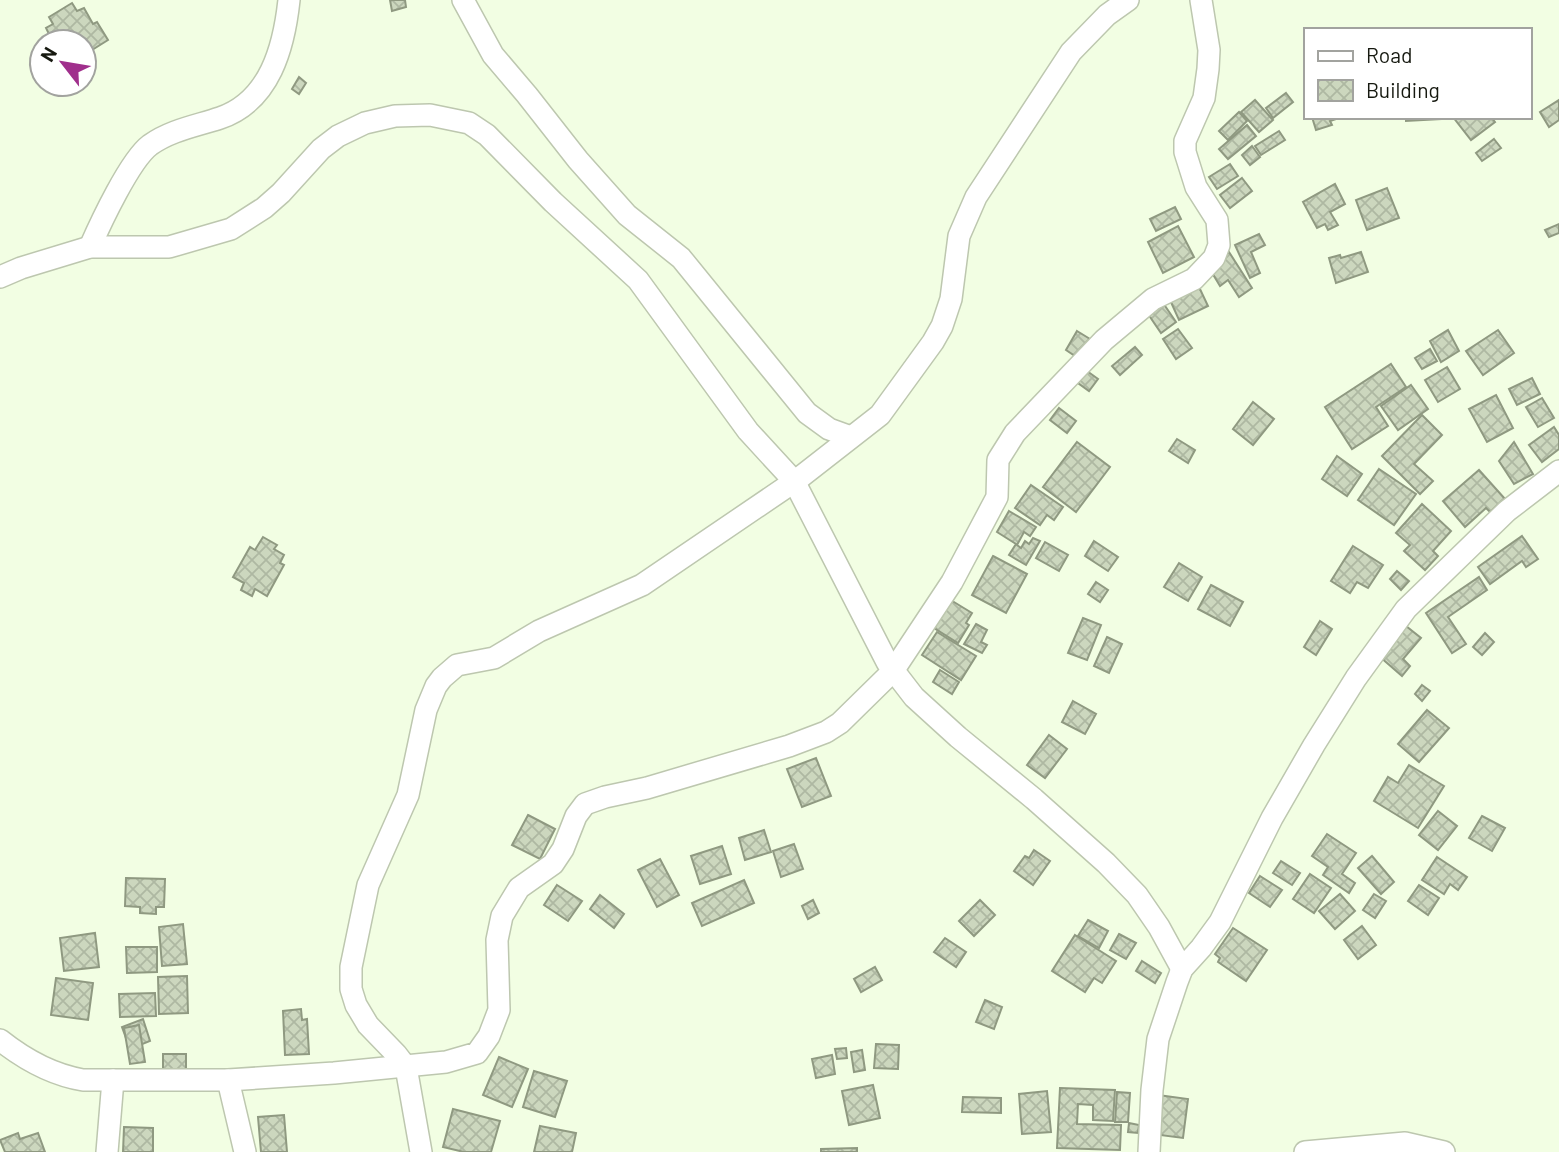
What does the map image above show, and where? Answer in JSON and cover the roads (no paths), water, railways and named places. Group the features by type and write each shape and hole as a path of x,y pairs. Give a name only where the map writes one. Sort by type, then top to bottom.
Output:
{"street":[{"path":"90,247 126,178 149,146 174,133 235,112 253,99 269,75 280,50 289,0"},
{"path":"463,0 493,55 617,205 681,258 807,413 829,429 851,437"},
{"path":"421,1152 406,1067 368,1025 356,1005 351,989 351,967 368,885 408,795 426,710 436,686 457,665 494,658 546,627 642,585 794,481 880,415 942,326 951,299 959,236 975,197 1071,52 1107,15 1128,0"},
{"path":"0,1040 27,1058 60,1074 83,1080 228,1080 406,1067 475,1055 482,1047 499,1010 497,940 502,916 519,888 553,864 563,849 576,816 585,804 810,739 840,723 893,671 952,582 997,498 997,464 1015,433 1104,340 1153,299 1194,279 1214,258 1220,234 1217,220 1196,187 1185,152 1185,141 1204,98 1208,69 1209,50 1201,0"},
{"path":"0,277 90,247 169,247 231,229 246,222 273,201 329,142 365,122 395,116 430,115 469,123 487,135 553,202 638,280 748,431 794,481 893,671 933,716 1034,799 1106,863 1137,895 1159,927 1182,969"},
{"path":"1149,1152 1158,1039 1182,969 1215,928 1247,871 1272,818 1314,745 1356,678 1406,609 1507,511 1559,471"},
{"path":"107,1152 113,1080"},
{"path":"228,1080 245,1152"},
{"path":"1305,1152 1405,1143 1444,1152"}]}
